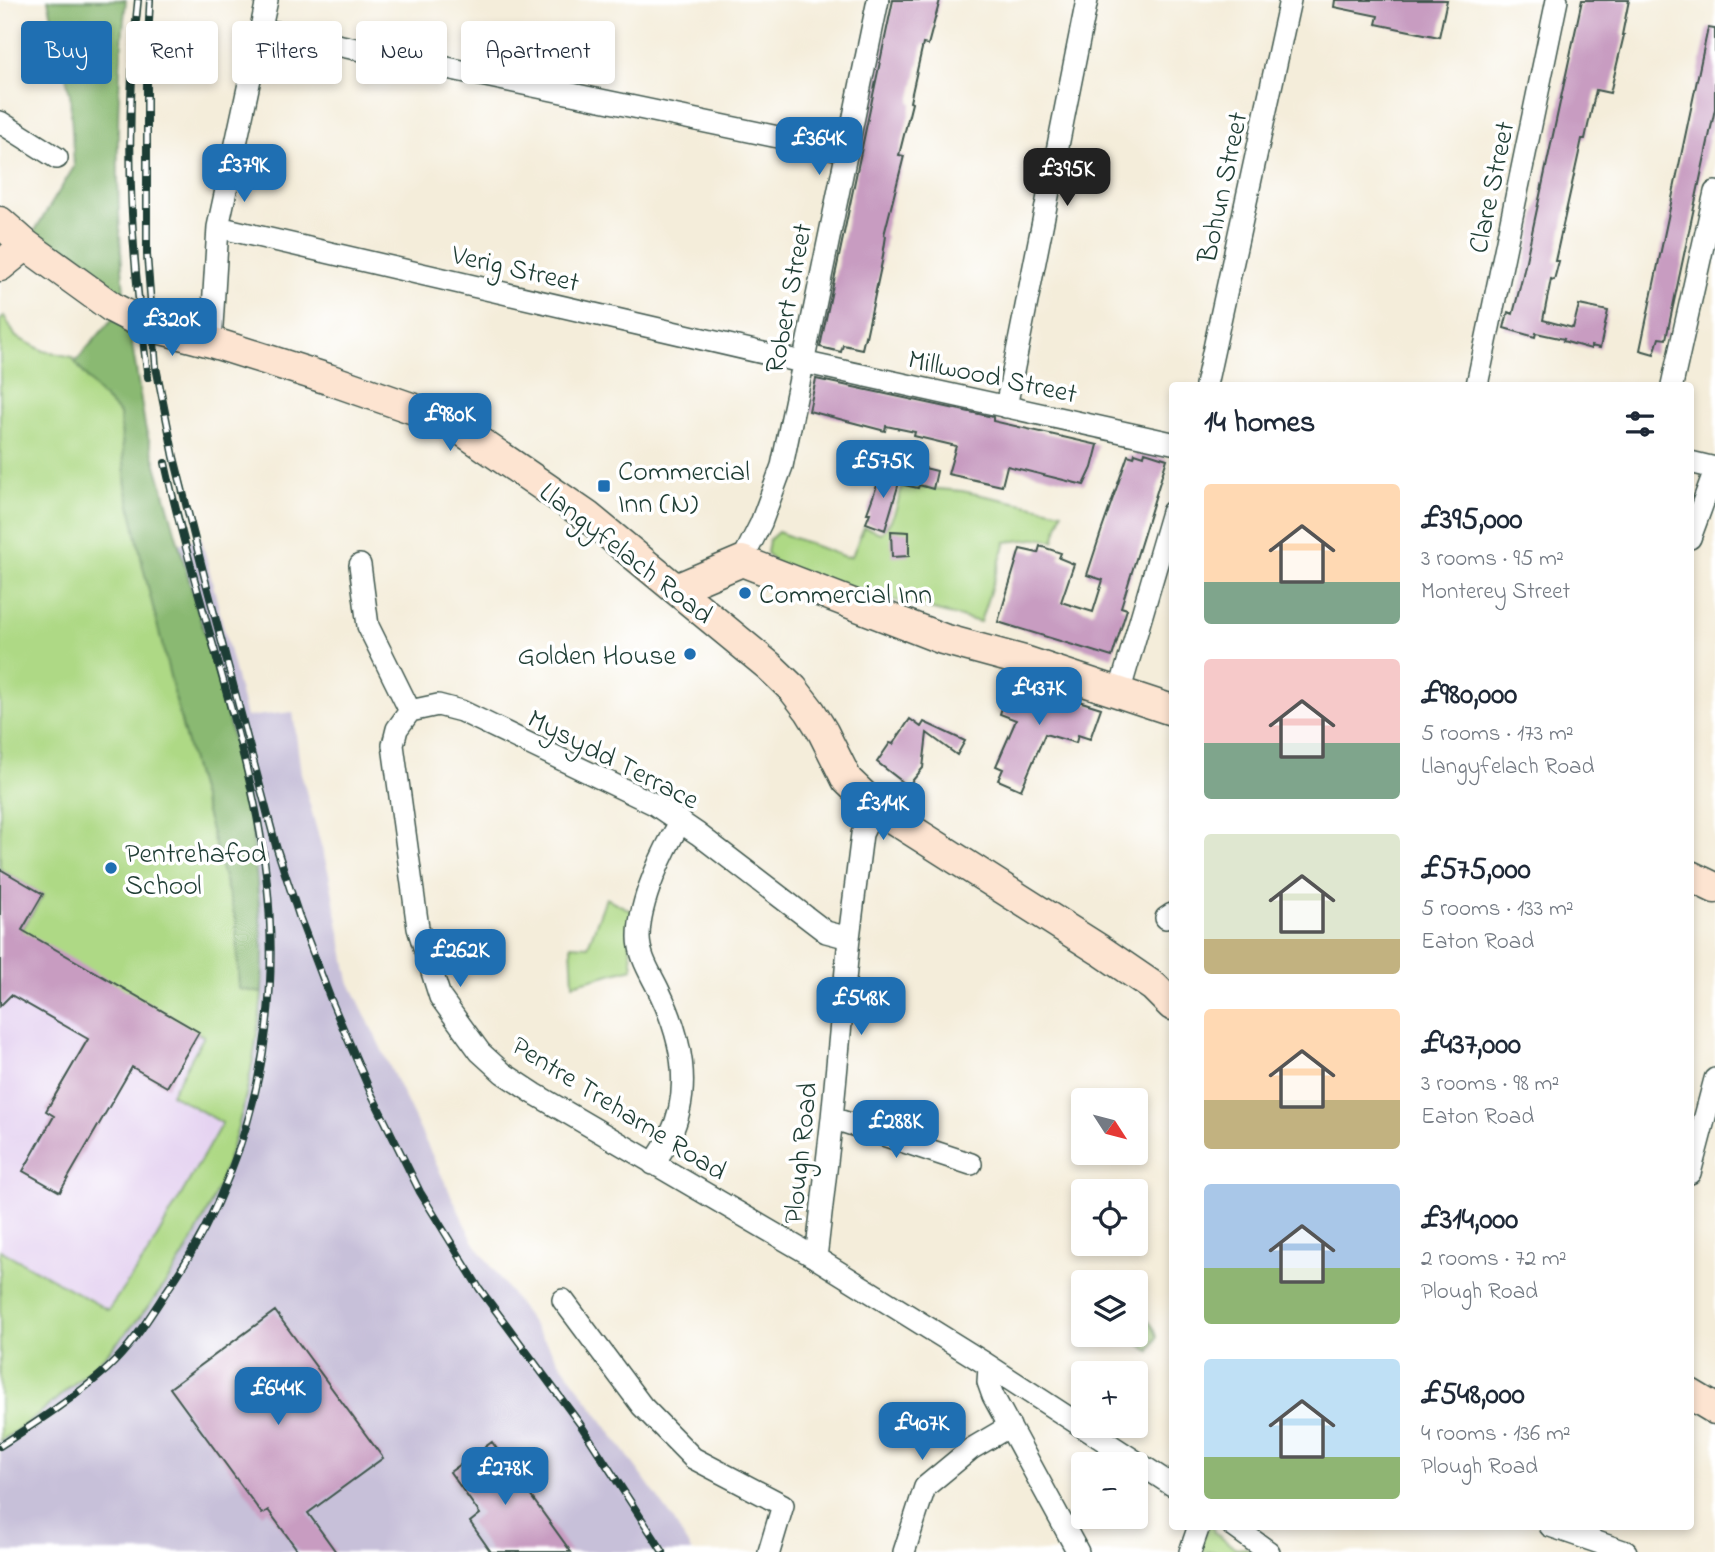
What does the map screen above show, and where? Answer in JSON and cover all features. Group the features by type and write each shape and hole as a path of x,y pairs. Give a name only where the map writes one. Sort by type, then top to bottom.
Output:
{"main road":[{"name":"Llangyfelach Road","path":"0,222 26,245 113,308 146,325 211,342 437,417 491,449 587,516 769,666 793,689 824,732 847,780 875,807 1100,950 1154,987 1169,1001"},
{"path":"0,266 26,245"},
{"path":"677,589 742,561 943,639 1024,661 1169,709"},
{"path":"1694,878 1715,888"},
{"path":"1694,1396 1715,1409"}],"street":[{"path":"262,21 267,0"},
{"name":"Robert Street","path":"742,561 761,523 782,466 878,0"},
{"path":"1006,407 1087,0"},
{"name":"Bohun Street","path":"1207,382 1290,0"},
{"name":"Clare Street","path":"1478,382 1557,0"},
{"path":"342,46 845,151"},
{"path":"211,342 218,227 248,84"},
{"path":"0,121 57,158"},
{"path":"1673,382 1715,192"},
{"name":"Verig Street","path":"218,227 802,362"},
{"name":"Millwood Street","path":"802,362 1169,442"},
{"path":"1694,463 1715,469 1694,527"},
{"path":"1119,693 1169,522"},
{"path":"360,565 360,627 410,711"},
{"name":"Mysydd Terrace","path":"410,711 438,705 461,711 654,804 681,821 826,932 849,938"},
{"name":"Pentre Treharne Road","path":"410,711 397,729 393,745 418,928 440,997 480,1052 503,1073 535,1094 816,1258 1169,1483"},
{"name":"Plough Road","path":"816,1258 862,834 875,807"},
{"path":"653,1164 671,1135 681,1096 683,1073 674,1026 646,966 639,936 648,895 681,821"},
{"path":"1694,1158 1715,1079"},
{"path":"832,1118 971,1164"},
{"path":"564,1300 642,1406 693,1458 783,1505 769,1552"},
{"path":"989,1367 988,1382 993,1396 1078,1552"},
{"path":"904,1552 925,1487 971,1449 1010,1426"},
{"path":"1190,1552 1198,1530"},
{"path":"1239,1530 1269,1552"},
{"path":"1562,1530 1626,1552"}],"shaded area":[{"name":"Pentrehafod School","path":"4,316 16,337 44,351 72,357 98,392 234,1115 178,1250 0,1419 0,321"},
{"path":"201,537 246,717 293,712 301,773 329,874 349,981 473,1241 671,1516 692,1552 0,1552 0,1419 100,1343 227,1142 239,989 236,921 183,729 221,692 179,544"}],"green space":[{"path":"48,0 126,0 118,157 126,315 26,245 74,167 68,84 112,84 112,21 53,21"},
{"name":"Pentrehafod School","path":"4,316 16,337 44,351 72,357 98,392 120,414 126,486 183,729 236,921 239,989 262,993 243,1106 229,1158 209,1207 185,1254 155,1299 119,1341 49,1406 0,1441 0,1250 108,1310 147,1255 222,1123 171,1094 204,1036 9,952 43,895 0,869 0,321"},
{"path":"115,316 130,331 145,426 240,767 252,827 263,951 262,993 239,989 236,921 183,729 143,567 126,486 120,414 98,392 75,362"},
{"path":"902,486 962,491 1062,512 1054,541 1042,538 1006,542 980,622 855,590 775,562 767,553 769,540 778,532 845,557 852,556 864,527 881,533 889,523"},
{"path":"606,898 632,911 628,930 633,968 573,984 571,945 588,946"},
{"path":"1148,1321 1157,1337 1150,1351 1144,1347 1148,1347"},
{"path":"1206,1530 1213,1530 1236,1549 1247,1548 1253,1552 1197,1552"}],"building":[{"path":"893,0 940,0 928,45 923,44 910,102 912,103 899,155 904,156 884,235 882,262 866,337 862,349 843,345 841,352 820,347"},
{"path":"1335,0 1447,0 1439,37 1376,24 1378,16 1334,7"},
{"path":"1582,0 1629,0 1624,35 1610,93 1596,90 1585,139 1582,139 1555,261 1559,261 1554,280 1551,279 1543,320 1573,328 1579,305 1608,311 1600,348 1591,346 1591,349 1563,341 1564,339 1536,333 1535,337 1504,328 1508,312 1513,314 1522,279"},
{"path":"1708,28 1715,29 1715,109 1666,339 1659,338 1654,354 1640,350"},
{"path":"816,379 993,417 993,421 1098,445 1092,468 1084,485 1007,466 1002,486 948,474 956,446 914,436 915,432 886,426 885,431 809,411"},
{"path":"1145,452 1167,459 1121,607 1127,609 1112,657 998,622 1020,549 1038,553 1040,546 1061,553 1059,558 1074,564 1061,602 1093,612 1103,580 1087,575 1128,455 1134,457 1135,453 1144,456"},
{"path":"908,464 937,471 933,489 904,485"},
{"path":"882,472 901,476 885,530 866,523"},
{"path":"891,531 909,532 909,556 892,557"},
{"path":"1011,680 1101,708 1090,739 1078,735 1076,743 1045,734 1021,790 998,780 1003,769 996,766 1016,720 1000,714"},
{"path":"910,719 921,727 924,722 965,741 957,755 927,733 923,768 908,786 877,762"},
{"path":"0,869 43,894 22,930 199,1032 167,1087 132,1067 60,1192 23,1171 54,1116 46,1111 88,1039 11,995 0,1006"},
{"path":"275,1311 383,1458 308,1513 336,1552 299,1552 268,1510 262,1514 170,1388"},
{"path":"492,1442 571,1552 491,1552 470,1522 480,1514 450,1472"}],"railway":[{"path":"138,0 132,76 131,189 135,265 148,377"},
{"path":"150,0 147,61 147,255 156,367 174,457 205,579 276,846 299,916 370,1091 420,1192 479,1288 580,1424 663,1552"},
{"path":"0,1446 68,1400 107,1369 131,1343 151,1315 200,1237 228,1178 249,1116 263,1054 270,990 270,924 264,859 242,751 185,546 165,463"}],"place":[{"name":"Commercial Inn (N)","path":"604,486"},
{"name":"Commercial Inn","path":"745,593"},
{"name":"Golden House","path":"690,654"},
{"name":"Pentrehafod School","path":"111,868"}]}
